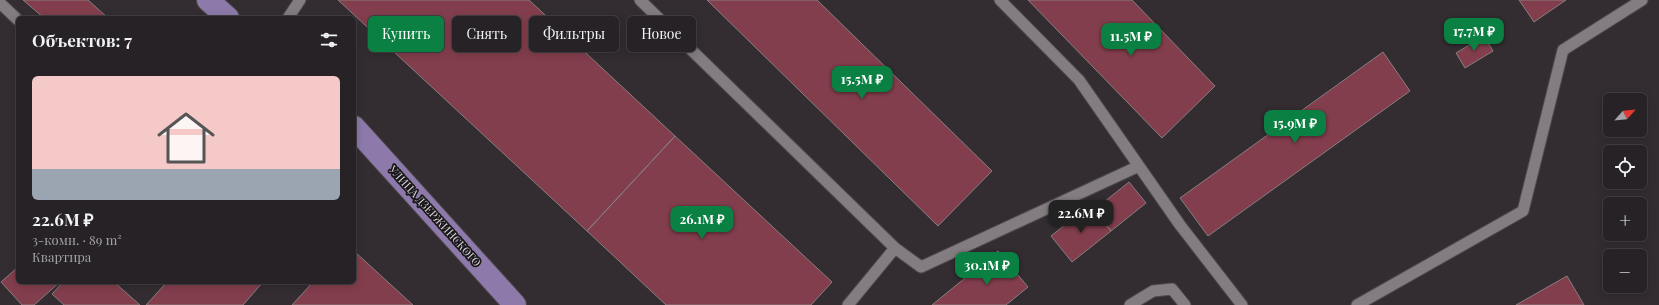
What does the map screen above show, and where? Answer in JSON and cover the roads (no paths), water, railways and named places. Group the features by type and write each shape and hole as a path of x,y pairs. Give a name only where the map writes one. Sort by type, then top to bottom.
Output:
{"main road":[{"path":"208,0 226,16"},
{"name":"УЛИЦА ДЗЕРЖИНСКОГО","path":"356,129 515,305"}],"lane":[{"path":"289,16 300,0"},
{"path":"640,0 895,248 921,267 1139,166"},
{"path":"1000,0 1079,80 1180,225 1242,305"},
{"path":"1357,305 1523,210 1563,50 1642,0"},
{"path":"0,3 16,18"},
{"path":"848,305 895,248"},
{"path":"1130,305 1152,291 1172,289 1185,305"}]}
